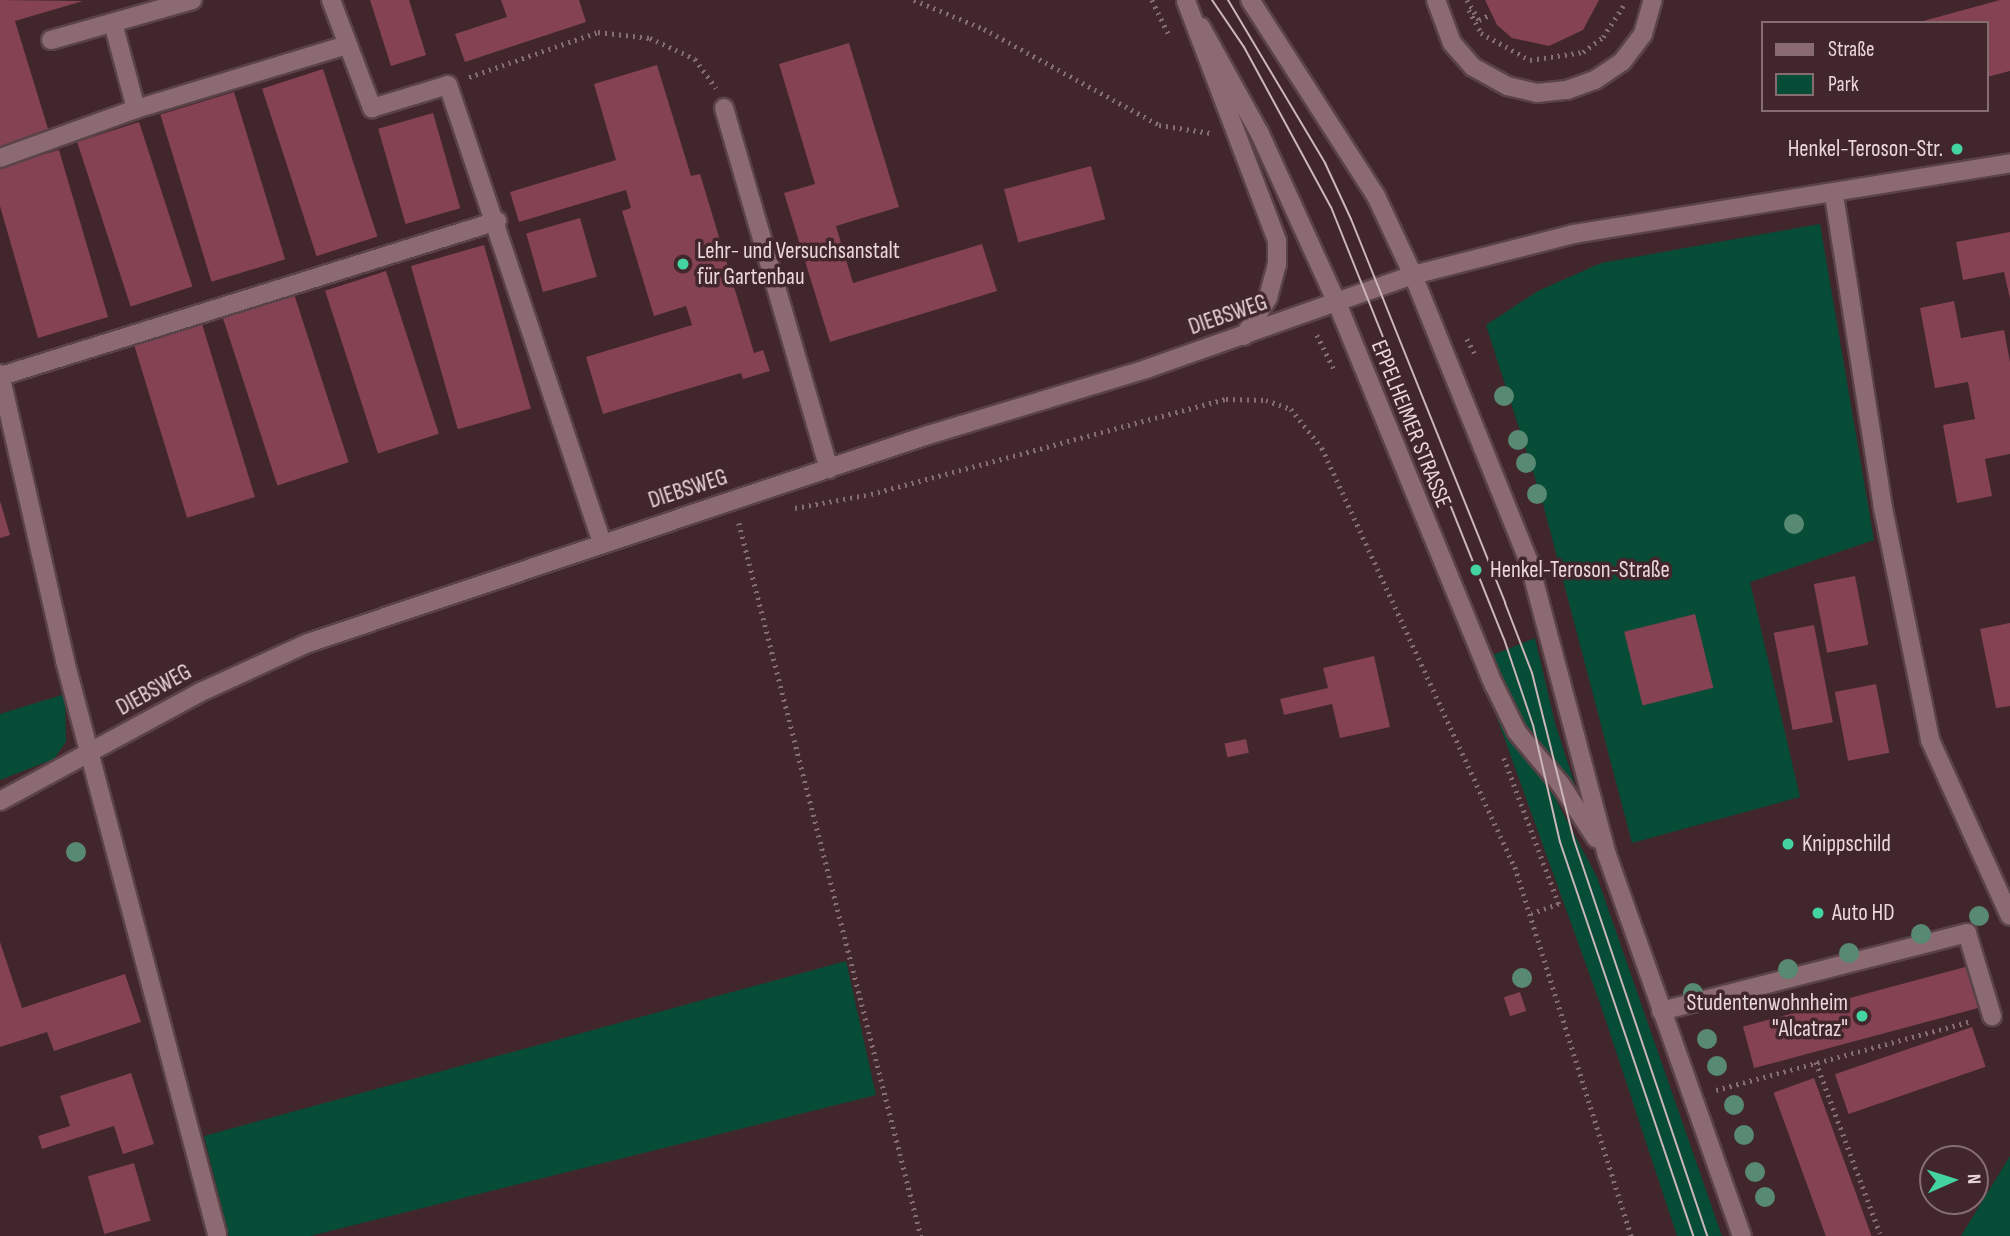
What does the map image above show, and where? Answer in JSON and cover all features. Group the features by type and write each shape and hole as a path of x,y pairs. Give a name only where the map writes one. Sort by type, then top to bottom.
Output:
{"street":[{"path":"51,40 192,0"},
{"path":"331,0 372,108 448,85 497,221 602,543"},
{"path":"1185,0 1277,241 1277,264 1268,298 1244,337"},
{"name":"EPPELHEIMER STRASSE","path":"1185,0 1260,134 1337,303 1494,685 1517,732 1561,785 1607,855"},
{"name":"EPPELHEIMER STRASSE","path":"1250,0 1376,196 1413,275 1536,582 1564,703 1607,855 1742,1236"},
{"path":"1436,0 1452,43 1473,66 1507,86 1537,93 1567,90 1595,80 1622,62 1643,34 1653,0"},
{"path":"113,23 136,109"},
{"path":"0,158 136,109 346,45"},
{"path":"724,108 829,469"},
{"path":"1413,275 1574,234 1834,195 2010,163"},
{"path":"1834,195 1883,508 1930,740 2010,916"},
{"path":"217,1234 92,752 65,661 0,375 497,221"},
{"name":"DIEBSWEG","path":"0,801 260,662 602,543 1244,337 1413,275"},
{"path":"1661,1011 1967,933 1992,1016"}],"path":[{"path":"914,0 984,29 1159,125 1214,133"},
{"path":"1466,0 1481,33 1530,60 1583,52 1603,37 1625,0"},
{"path":"1466,0 1479,20 1489,15"},
{"path":"448,85 598,32 650,38 695,59 712,79 724,108"},
{"path":"783,507 871,494 1226,399 1266,400 1291,409 1322,448 1515,867 1532,914 1631,1236"},
{"path":"733,500 921,1236"},
{"path":"1499,745 1559,904 1532,914"},
{"path":"1705,1094 1992,1016"},
{"path":"1816,1062 1880,1233"}],"green space":[{"path":"1820,224 1874,540 1750,582 1800,797 1632,843 1542,500 1486,325 1538,291 1601,263"},
{"path":"1535,638 1555,723 1577,791 1574,793 1522,727 1488,657"},
{"path":"65,694 66,742 54,759 0,780 0,714"},
{"path":"1496,715 1554,796 1597,877 1722,1236 1677,1236 1602,1009"},
{"path":"846,961 876,1095 310,1236 229,1236 204,1136"},
{"path":"2010,1156 2010,1236 1961,1236 1974,1215 1989,1215 1989,1190"}],"building":[{"path":"0,0 83,1 15,21 49,132 0,147"},
{"path":"370,0 409,0 426,55 391,66"},
{"path":"501,0 579,0 586,22 465,62 455,34 507,17"},
{"path":"1485,0 1599,0 1583,30 1549,46 1512,38 1497,25"},
{"path":"2000,0 2010,0 2010,71 1989,76 1989,21 1923,21"},
{"path":"849,43 899,207 836,226 853,283 982,244 997,291 830,342 784,193 815,184 779,64"},
{"name":"Lehr- und Versuchsanstalt für Gartenbau","path":"657,65 691,176 700,174 754,353 763,350 770,371 743,379 741,373 603,414 586,357 692,325 686,306 654,316 622,211 631,208 626,190 519,222 510,192 616,160 594,84"},
{"path":"323,69 377,236 317,256 262,89"},
{"path":"234,92 285,259 212,282 160,115"},
{"path":"433,113 460,208 405,224 378,129"},
{"path":"139,122 192,287 131,307 77,142"},
{"path":"59,150 108,317 38,338 0,206 0,167"},
{"path":"1091,166 1105,219 1018,242 1004,189"},
{"path":"580,218 597,277 543,292 526,233"},
{"path":"2010,232 2010,299 2004,272 1963,280 1956,242"},
{"path":"484,245 531,408 458,429 411,266"},
{"path":"386,271 439,434 378,453 325,291"},
{"path":"294,294 349,462 277,486 223,317"},
{"path":"1954,301 1961,338 2004,330 2010,362 2010,454 1985,459 1992,496 1957,503 1943,425 1975,419 1968,382 1935,388 1920,308"},
{"path":"202,324 255,497 187,518 134,345"},
{"path":"0,501 10,535 0,538"},
{"path":"1855,576 1868,645 1827,653 1814,584"},
{"path":"1695,614 1713,688 1643,705 1624,632"},
{"path":"2010,623 2010,706 1996,708 1980,629"},
{"path":"1814,625 1833,722 1793,730 1774,633"},
{"path":"1374,656 1390,727 1340,738 1332,704 1284,715 1280,699 1328,688 1323,668"},
{"path":"1876,684 1889,753 1848,761 1835,692"},
{"path":"1246,739 1249,753 1227,757 1224,744"},
{"path":"0,942 22,1008 125,974 141,1022 54,1051 47,1032 0,1047"},
{"name":"Studentenwohnheim \"Alcatraz\"","path":"1969,966 1980,1008 1754,1068 1743,1027"},
{"path":"1520,992 1526,1011 1510,1016 1504,997"},
{"name":"Studentenwohnheim \"Alcatraz\"","path":"1972,1027 1986,1067 1849,1114 1835,1074"},
{"path":"131,1073 154,1144 123,1154 114,1126 42,1149 38,1136 70,1126 60,1096"},
{"name":"Studentenwohnheim \"Alcatraz\"","path":"1814,1078 1871,1236 1826,1236 1774,1093"},
{"path":"134,1163 151,1221 104,1234 88,1176"}],"tram line":[{"path":"1212,0 1244,47 1331,207 1504,639 1533,725 1560,842 1693,1236"},
{"path":"1228,0 1325,163 1351,219 1505,603 1532,673 1574,840 1707,1236"}],"place":[{"name":"Henkel-Teroson-Str.","path":"1957,149"},
{"name":"Lehr- und Versuchsanstalt für Gartenbau","path":"683,264"},
{"name":"Henkel-Teroson-Straße","path":"1476,570"},
{"name":"Knippschild","path":"1788,844"},
{"name":"Auto HD","path":"1818,913"},
{"name":"Studentenwohnheim \"Alcatraz\"","path":"1862,1016"}]}
